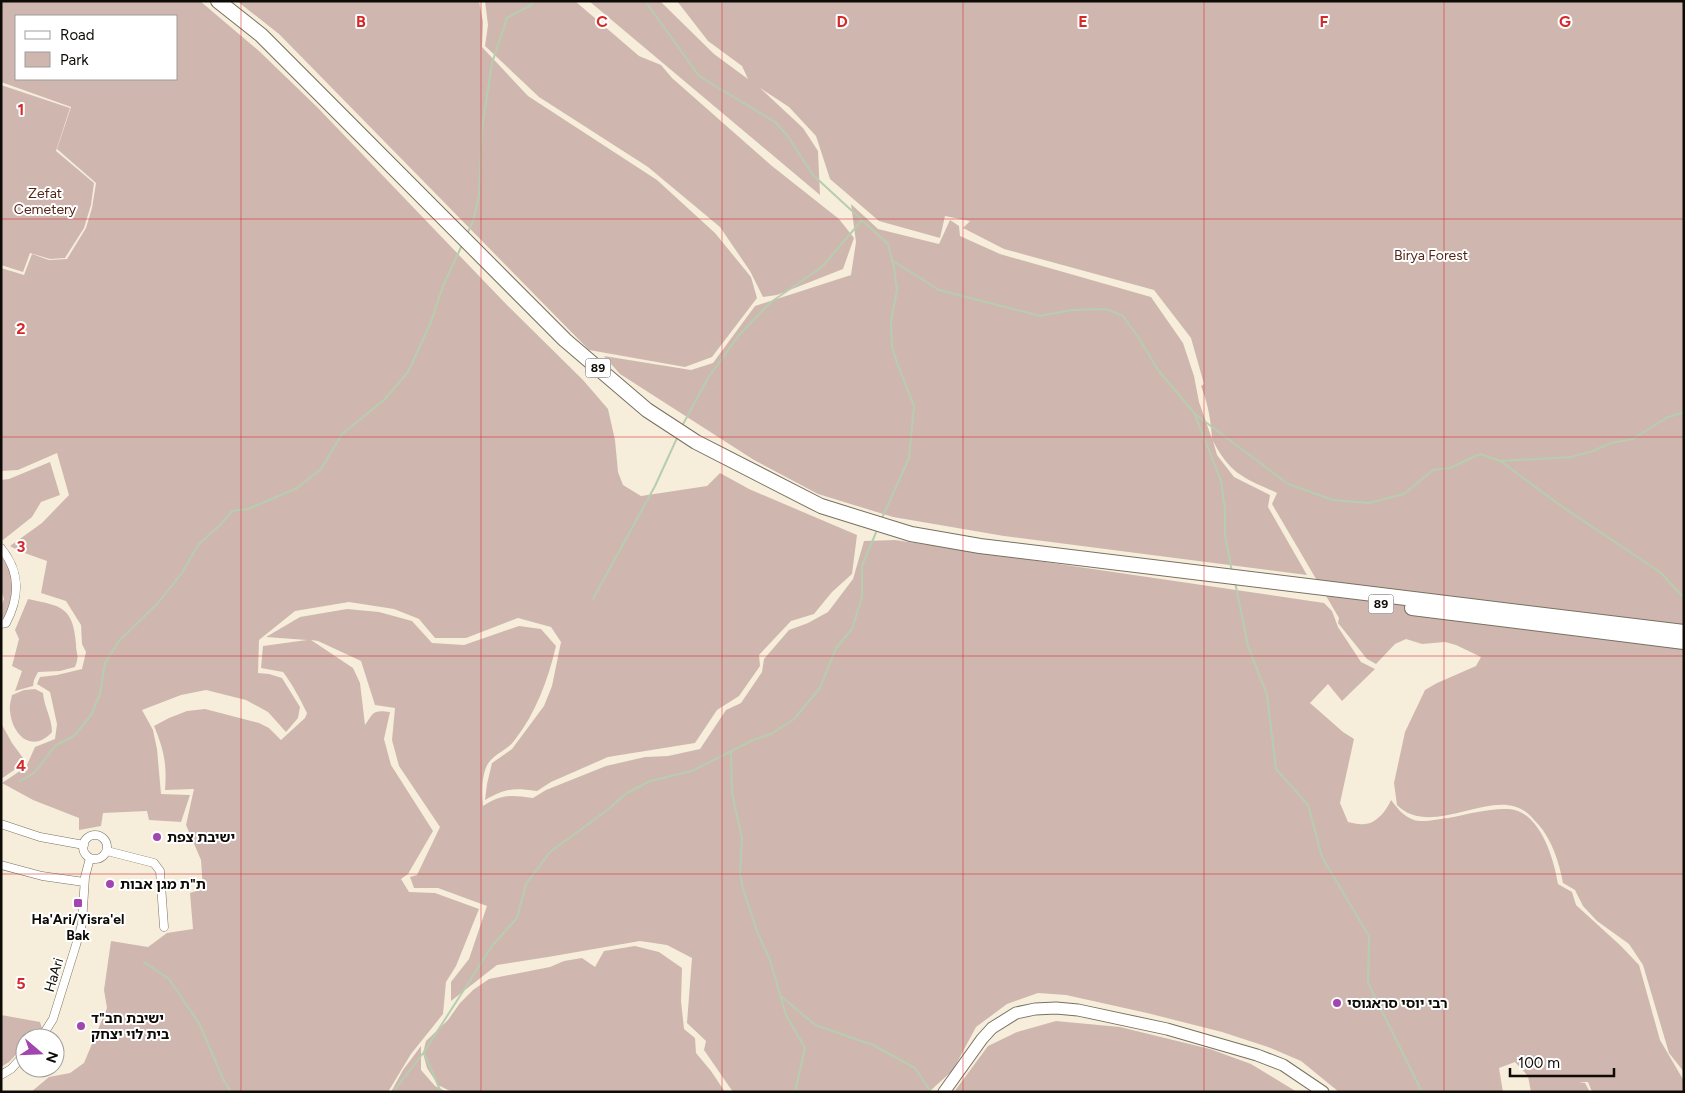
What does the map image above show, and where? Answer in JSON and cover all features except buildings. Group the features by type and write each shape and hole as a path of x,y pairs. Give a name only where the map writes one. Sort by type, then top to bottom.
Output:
{"highway":[{"name":"89","path":"218,1 261,35 565,340 647,410 696,442 821,506 911,534 980,546 1684,632"},
{"name":"89","path":"1080,558 1224,584 1684,642"}],"main road":[{"path":"944,1092 977,1044 992,1028 1016,1013 1035,1009 1056,1008 1078,1010 1167,1029 1257,1055 1283,1065 1323,1092"}],"street":[{"path":"1,548 14,566 17,580 9,617 6,623 1,624"},
{"path":"1,824 40,837 84,845"},
{"path":"101,836 106,842 107,851 98,858 90,858 85,853 84,845 89,837 101,836"},
{"path":"107,851 154,863 158,867 160,871 164,927"},
{"name":"HaAri","path":"47,1028 53,1019 82,924 84,882 90,858"},
{"path":"1,866 51,878 84,882"},
{"path":"1,1075 15,1064"}],"green space":[{"path":"1,1 200,1 259,51 317,107 505,303 583,380 608,409 615,440 618,472 623,485 641,496 707,486 720,473 749,489 857,535 852,574 832,592 814,614 791,621 759,655 760,666 739,696 717,710 695,743 608,757 551,782 537,791 510,790 485,800 492,763 512,749 544,706 552,686 561,642 551,627 518,618 466,638 435,638 419,619 394,609 349,602 295,611 259,640 258,673 282,678 300,707 298,718 286,732 268,712 246,700 206,690 181,695 142,710 153,730 157,749 161,794 190,795 181,822 149,820 147,811 103,813 101,826 79,830 79,818 33,800 2,783 26,767 35,747 55,739 57,724 50,692 37,684 40,677 82,669 86,652 82,644 81,625 66,601 41,593 47,561 10,546 42,523 69,495 57,453 18,470 1,471 1,268 24,275 32,254 49,260 67,259 86,228 92,208 96,183 57,149 71,107 1,82"},
{"path":"237,1 479,1 483,22 482,47 528,96 657,180 715,233 751,277 757,298 712,357 685,367 589,350 279,34"},
{"path":"485,1 575,1 639,56 661,65 672,78 772,166 839,219 854,238 843,269 777,295 763,297 750,271 720,227 648,167 539,97 485,46 488,25"},
{"name":"Birya Forest","path":"589,1 660,1 714,54 748,79 742,66 708,41 677,1 1684,1 1684,1072 1669,1053 1643,965 1629,944 1597,921 1583,906 1575,890 1563,883 1551,843 1542,829 1526,812 1512,806 1496,805 1444,816 1427,817 1411,814 1397,805 1394,783 1405,732 1425,690 1476,666 1481,657 1445,642 1422,644 1406,639 1395,644 1376,664 1367,659 1338,623 1339,618 1272,504 1277,493 1239,474 1226,461 1213,441 1217,455 1234,477 1270,495 1268,507 1307,575 1004,536 893,517 818,494 754,460 620,374 604,356 691,370 713,363 755,306 851,275 856,242 851,204 878,229 939,244 950,220 959,226 960,236 1000,254 1151,297 1183,343 1194,376 1199,402 1212,439 1209,412 1201,386 1204,384 1191,338 1154,290 1004,249 963,228 970,221 945,216 940,238 879,221 830,179 816,136 789,107 760,88 803,128 818,151 820,195"},
{"name":"Zefat Cemetery","path":"1,85 70,108 56,151 94,183 91,205 84,228 65,258 50,259 30,253 23,272 1,265"},
{"path":"50,462 60,495 41,502 32,517 3,540 1,539 1,480 9,479"},
{"path":"895,540 1324,603 1332,611 1338,627 1361,662 1375,669 1342,701 1328,684 1310,703 1343,732 1354,739 1340,803 1348,822 1363,824 1377,819 1387,808 1391,800 1404,814 1418,821 1501,809 1520,812 1529,818 1544,838 1553,862 1558,884 1572,892 1576,905 1639,965 1660,1040 1684,1081 1684,1092 1592,1092 1588,1082 1579,1082 1585,1083 1590,1092 1531,1092 1528,1076 1515,1062 1499,1068 1503,1092 1339,1092 1301,1061 1268,1047 1222,1032 1147,1013 1066,995 1038,993 1007,1004 976,1027 953,1070 929,1092 733,1092 704,1050 706,1041 687,1023 692,958 667,945 640,941 497,965 451,1001 451,982 469,959 487,906 438,888 414,888 410,877 417,875 440,827 399,766 392,740 395,708 375,705 361,661 318,641 311,640 353,668 360,683 365,725 374,713 380,711 390,712 384,739 391,765 433,831 408,874 401,879 409,892 435,893 479,909 456,966 446,982 443,1014 411,1054 388,1092 31,1092 48,1078 65,1078 65,1074 70,1073 84,1063 107,1008 104,990 111,941 148,947 167,933 193,929 190,893 203,889 201,860 186,825 194,789 165,790 166,772 164,757 154,726 187,711 205,709 259,723 269,728 281,740 305,718 307,713 283,672 261,668 263,646 307,640 266,637 300,617 347,609 379,612 412,621 432,643 464,645 519,626 541,629 556,646 549,671 535,708 522,730 512,744 493,758 487,765 482,795 483,806 507,796 533,798 546,790 606,766 645,757 668,756 700,749 726,710 741,703 762,672 764,659 789,630 808,623 828,612 853,579 864,541"},
{"path":"1,557 10,571 13,586 6,617 1,619 1,607 4,599 1,589"},
{"path":"28,599 57,606 68,615 74,631 77,659 75,667 60,671 38,672 33,686 15,691 22,671 12,666 19,639 15,630"},
{"path":"35,689 43,693 52,732 45,738 30,741 24,739 15,728 10,707 12,695 24,690"},
{"path":"1,723 12,743 26,762 1,779"},
{"path":"635,946 659,952 682,968 681,1001 684,1029 695,1038 696,1053 725,1092 452,1092 438,1085 427,1068 423,1053 426,1041 448,1020 460,1003 473,990 489,979 550,967 564,961 582,958 595,967 604,951"},
{"path":"1,1015 40,1022 42,1028 15,1028 15,1056 1,1067"},
{"path":"1056,1021 1120,1027 1210,1049 1251,1064 1297,1092 954,1092 988,1046 1017,1032"},
{"path":"421,1046 421,1070 435,1086 447,1092 391,1092 403,1070"}],"waterway":[{"path":"467,234 473,221 479,196 482,128 492,63 507,18 531,5 533,1"},
{"path":"645,1 699,76 775,122 787,135 813,175 888,244 897,290 891,321 892,346 914,406 909,458 882,518"},
{"path":"682,426 708,378 739,335 771,302 822,267 862,220"},
{"path":"20,781 34,773 56,745 74,736 91,715 100,694 105,663 119,641 158,603 181,574 199,544 232,511 248,509 297,488 321,469 342,434 384,400 408,372 431,322 443,286 462,245"},
{"path":"893,261 939,290 1040,316 1072,310 1106,309 1123,316 1158,370 1195,414 1288,484 1333,500 1369,503 1404,494 1433,470 1450,468 1480,454 1500,461 1571,457 1593,451 1611,443 1633,439 1666,418 1684,412"},
{"path":"1195,415 1221,481 1225,509 1225,535 1232,572"},
{"path":"593,599 655,486 677,438"},
{"path":"1502,462 1557,503 1661,573 1684,598"},
{"path":"393,1092 424,1052 492,946 517,918 526,884 550,852 606,811 627,793 650,781 692,771 753,740 771,734 794,719 820,688 836,648 852,629 862,597 862,566 877,530"},
{"path":"1235,582 1248,646 1267,695 1276,769 1308,805 1322,857 1369,936 1368,983 1422,1092"},
{"path":"731,752 732,793 742,838 740,873 743,889 758,934 770,960 786,1015 805,1048 795,1092"},
{"path":"144,962 169,979 200,1025 223,1079 231,1092"},
{"path":"781,996 815,1025 873,1045 915,1068 931,1092"},
{"path":"424,1053 441,1092"}],"place":[{"name":"ישיבת צפת","path":"157,837"},
{"name":"ת\"ת מגן אבות","path":"110,884"},
{"name":"Ha'Ari/Yisra'el Bak","path":"78,903"},
{"name":"רבי יוסי סראגוסי","path":"1337,1003"},
{"name":"ישיבת חב\"ד בית לוי יצחק","path":"81,1026"}]}
